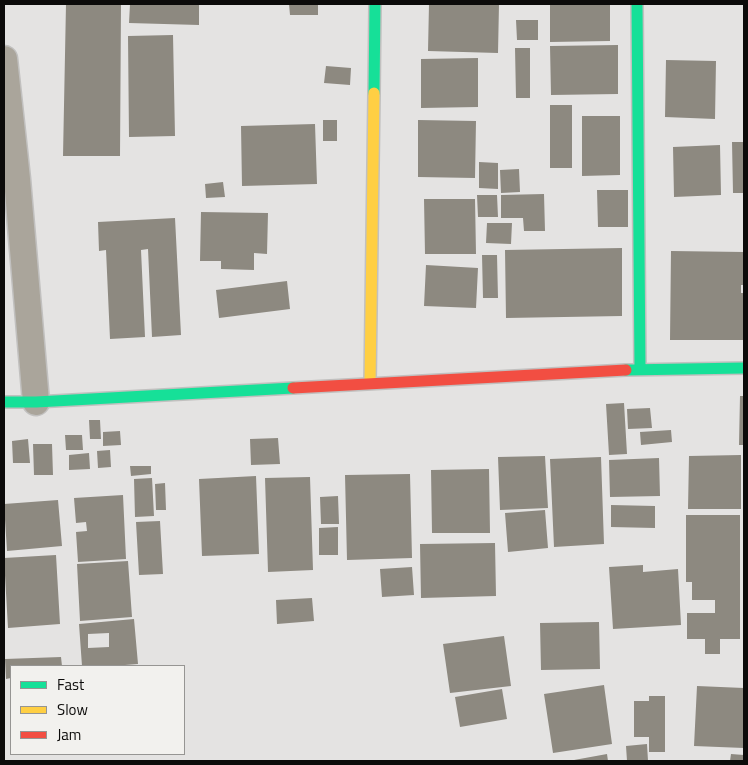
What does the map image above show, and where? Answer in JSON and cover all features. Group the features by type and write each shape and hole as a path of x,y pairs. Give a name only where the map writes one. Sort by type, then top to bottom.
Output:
{"main road":[{"path":"370,383 374,4"},
{"path":"637,4 640,369"},
{"path":"4,402 36,402 640,369 744,368"}],"street":[{"path":"4,59 10,175 36,402"}],"building":[{"path":"66,4 121,4 120,156 63,156"},
{"path":"130,4 199,4 199,25 129,23"},
{"path":"289,4 318,4 318,15 290,15"},
{"path":"429,4 499,4 498,53 428,51"},
{"path":"550,4 610,4 610,41 550,42"},
{"path":"516,20 538,20 538,40 517,40"},
{"path":"173,35 175,136 129,137 128,36"},
{"path":"618,45 618,94 551,95 550,46"},
{"path":"515,48 530,48 530,98 516,98"},
{"path":"478,58 478,107 421,108 421,59"},
{"path":"666,60 716,61 715,119 665,117"},
{"path":"326,66 351,68 350,85 324,83"},
{"path":"550,105 572,105 572,168 550,168"},
{"path":"582,116 620,116 620,175 582,176"},
{"path":"323,120 337,120 337,141 323,141"},
{"path":"418,120 476,121 475,178 418,177"},
{"path":"315,124 317,184 242,186 241,126"},
{"path":"732,142 744,142 744,193 733,193"},
{"path":"720,145 721,195 674,197 673,147"},
{"path":"479,162 498,163 498,189 479,188"},
{"path":"519,169 520,192 501,193 500,170"},
{"path":"223,182 225,197 206,198 205,184"},
{"path":"597,190 628,190 628,227 598,227"},
{"path":"544,194 545,231 524,231 523,218 501,218 501,195"},
{"path":"477,195 497,195 498,217 478,217"},
{"path":"424,199 475,199 476,254 425,254"},
{"path":"201,212 268,213 267,254 254,253 254,270 221,269 221,261 200,261"},
{"path":"175,218 181,335 152,337 148,249 141,250 145,337 110,339 106,250 99,251 98,222"},
{"path":"487,223 512,223 511,244 486,243"},
{"path":"622,248 622,316 506,318 505,250"},
{"path":"671,251 744,252 744,285 741,285 741,293 744,293 744,340 670,340"},
{"path":"482,255 497,255 498,298 483,298"},
{"path":"426,265 478,268 476,308 424,306"},
{"path":"287,281 290,309 219,318 216,290"},
{"path":"740,396 744,396 744,445 739,445"},
{"path":"624,403 627,454 609,455 606,404"},
{"path":"650,408 652,428 628,429 627,409"},
{"path":"89,420 100,420 101,439 90,439"},
{"path":"671,430 672,442 641,445 640,432"},
{"path":"120,431 121,445 103,446 103,432"},
{"path":"65,435 82,435 83,450 66,450"},
{"path":"278,438 280,464 251,465 250,439"},
{"path":"28,439 30,463 13,463 12,441"},
{"path":"33,444 52,444 53,475 34,475"},
{"path":"110,450 111,467 98,468 97,451"},
{"path":"89,453 90,469 69,470 69,455"},
{"path":"741,455 741,509 688,509 689,456"},
{"path":"545,456 548,508 500,510 498,457"},
{"path":"601,457 604,544 554,547 550,459"},
{"path":"659,458 660,496 610,497 609,460"},
{"path":"130,466 151,466 151,474 131,476"},
{"path":"489,469 490,533 432,533 431,470"},
{"path":"410,474 412,558 347,560 345,475"},
{"path":"256,476 259,554 202,556 199,479"},
{"path":"310,477 313,570 268,572 265,478"},
{"path":"152,478 154,516 135,517 134,479"},
{"path":"165,483 166,510 156,510 155,484"},
{"path":"123,495 126,559 78,562 76,532 87,531 86,522 76,523 74,498"},
{"path":"338,496 339,524 321,524 320,497"},
{"path":"58,500 62,546 7,551 4,504"},
{"path":"611,505 655,506 655,528 611,527"},
{"path":"545,510 548,548 508,552 505,513"},
{"path":"686,515 740,515 740,639 720,639 720,654 705,654 705,639 687,639 687,613 715,613 715,600 692,600 692,582 686,582"},
{"path":"160,521 163,574 139,575 136,522"},
{"path":"338,527 338,555 319,555 319,528"},
{"path":"495,543 496,596 421,598 420,544"},
{"path":"56,555 60,624 8,628 4,558"},
{"path":"128,561 132,617 80,621 77,564"},
{"path":"643,565 643,572 678,569 681,625 613,629 609,567"},
{"path":"412,567 414,595 382,597 380,569"},
{"path":"312,598 314,621 277,624 276,600"},
{"path":"134,619 138,664 82,665 79,624","holes":["109,633 109,647 88,648 88,634"]},
{"path":"599,622 600,669 541,670 540,623"},
{"path":"504,636 511,686 450,693 443,644"},
{"path":"61,657 62,665 10,665 10,678 6,679 5,659"},
{"path":"604,685 612,744 553,753 544,694"},
{"path":"697,686 744,688 744,748 694,746"},
{"path":"502,689 507,719 460,727 455,697"},
{"path":"649,696 665,696 665,752 649,752 649,737 634,737 634,701 649,701"},
{"path":"647,744 648,761 627,761 626,746"},
{"path":"607,754 608,761 574,761 574,760"},
{"path":"731,754 744,755 744,761 730,761"}],"traffic: fast":[{"path":"374,93 375,4"},
{"path":"637,4 640,369"},
{"path":"626,370 744,368"},
{"path":"4,402 36,402 293,388"}],"traffic: slow":[{"path":"370,383 374,93"}],"traffic: jam":[{"path":"293,388 626,370"}]}
